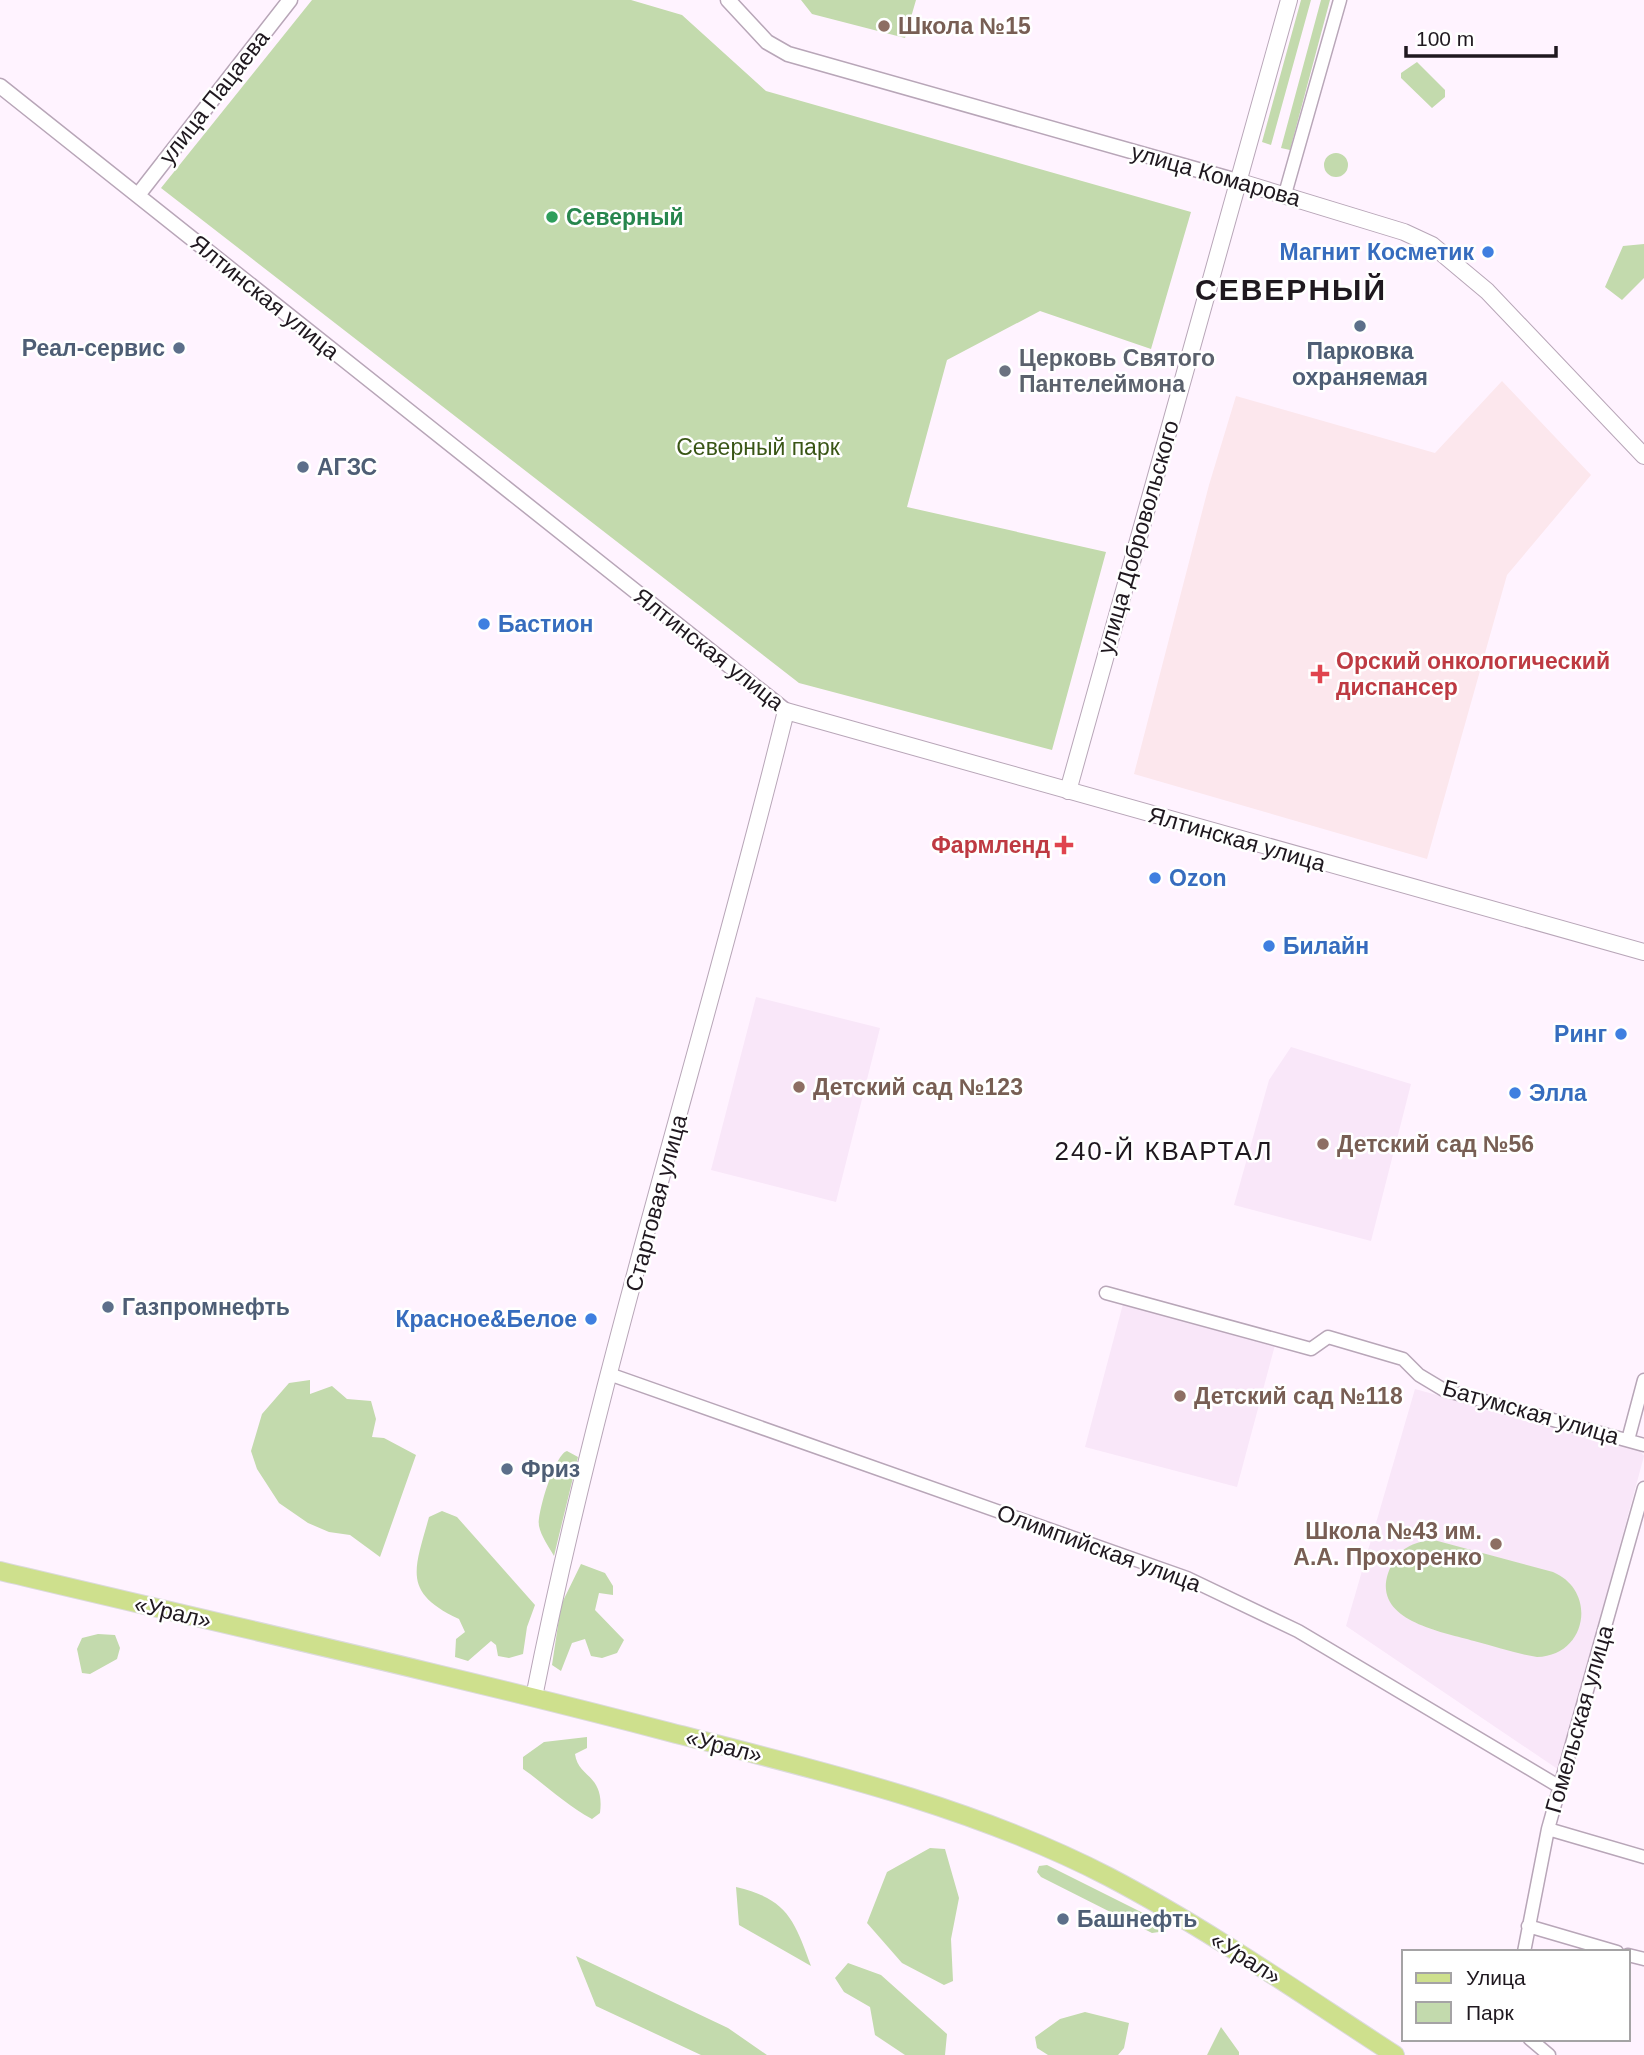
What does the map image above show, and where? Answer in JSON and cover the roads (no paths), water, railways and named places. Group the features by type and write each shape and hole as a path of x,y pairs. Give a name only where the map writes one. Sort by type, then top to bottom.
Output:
{"main road":[{"name":"улица Добровольского","path":"1068,791 1289,0"},
{"name":"улица Комарова","path":"1237,181 1404,232 1432,245 1487,291 1644,456"},
{"name":"Ялтинская улица","path":"786,711 1644,952"},
{"name":"Стартовая улица","path":"534,1697 579,1486 727,943 786,711"},
{"name":"«Урал»","path":"0,1571 534,1697 822,1771 920,1801 1006,1833 1119,1883 1231,1949 1395,2055"}],"street":[{"name":"улица Пацаева","path":"138,194 290,0"},
{"name":"улица Комарова","path":"728,0 767,42 799,57 1237,181"},
{"path":"1285,194 1340,0"},
{"name":"Ялтинская улица","path":"0,86 786,711"},
{"name":"Батумская улица","path":"1106,1293 1311,1349 1328,1337 1361,1345 1403,1359 1419,1375 1444,1390 1644,1445"},
{"name":"Олимпийская улица","path":"609,1374 1187,1578 1298,1631 1560,1787"},
{"path":"1628,1440 1644,1380"},
{"name":"Гомельская улица","path":"1524,1950 1549,1829 1644,1489"},
{"path":"1549,1829 1644,1857"},
{"path":"1528,1926 1610,1950"},
{"path":"1532,2041 1549,2055"}],"place":[{"name":"Школа №15","path":"884,26"},
{"name":"Северный","path":"552,217"},
{"name":"Магнит Косметик","path":"1488,252"},
{"name":"Парковка охраняемая","path":"1360,326"},
{"name":"Реал-сервис","path":"179,348"},
{"name":"Церковь Святого Пантелеймона","path":"1005,371"},
{"name":"АГЗС","path":"303,467"},
{"name":"Бастион","path":"484,624"},
{"name":"Орский онкологический диспансер","path":"1320,674"},
{"name":"Фармленд","path":"1064,845"},
{"name":"Ozon","path":"1155,878"},
{"name":"Билайн","path":"1269,946"},
{"name":"Ринг","path":"1621,1034"},
{"name":"Детский сад №123","path":"799,1087"},
{"name":"Элла","path":"1515,1093"},
{"name":"Детский сад №56","path":"1323,1144"},
{"name":"Газпромнефть","path":"108,1307"},
{"name":"Красное&Белое","path":"591,1319"},
{"name":"Детский сад №118","path":"1180,1396"},
{"name":"Фриз","path":"507,1469"},
{"name":"Школа №43 им. А.А. Прохоренко","path":"1496,1544"},
{"name":"Башнефть","path":"1063,1919"}],"district":[{"name":"СЕВЕРНЫЙ","path":"1291,290"},
{"name":"240-Й КВАРТАЛ","path":"1164,1151"}],"park label":[{"name":"Северный парк","path":"758,447"}]}
